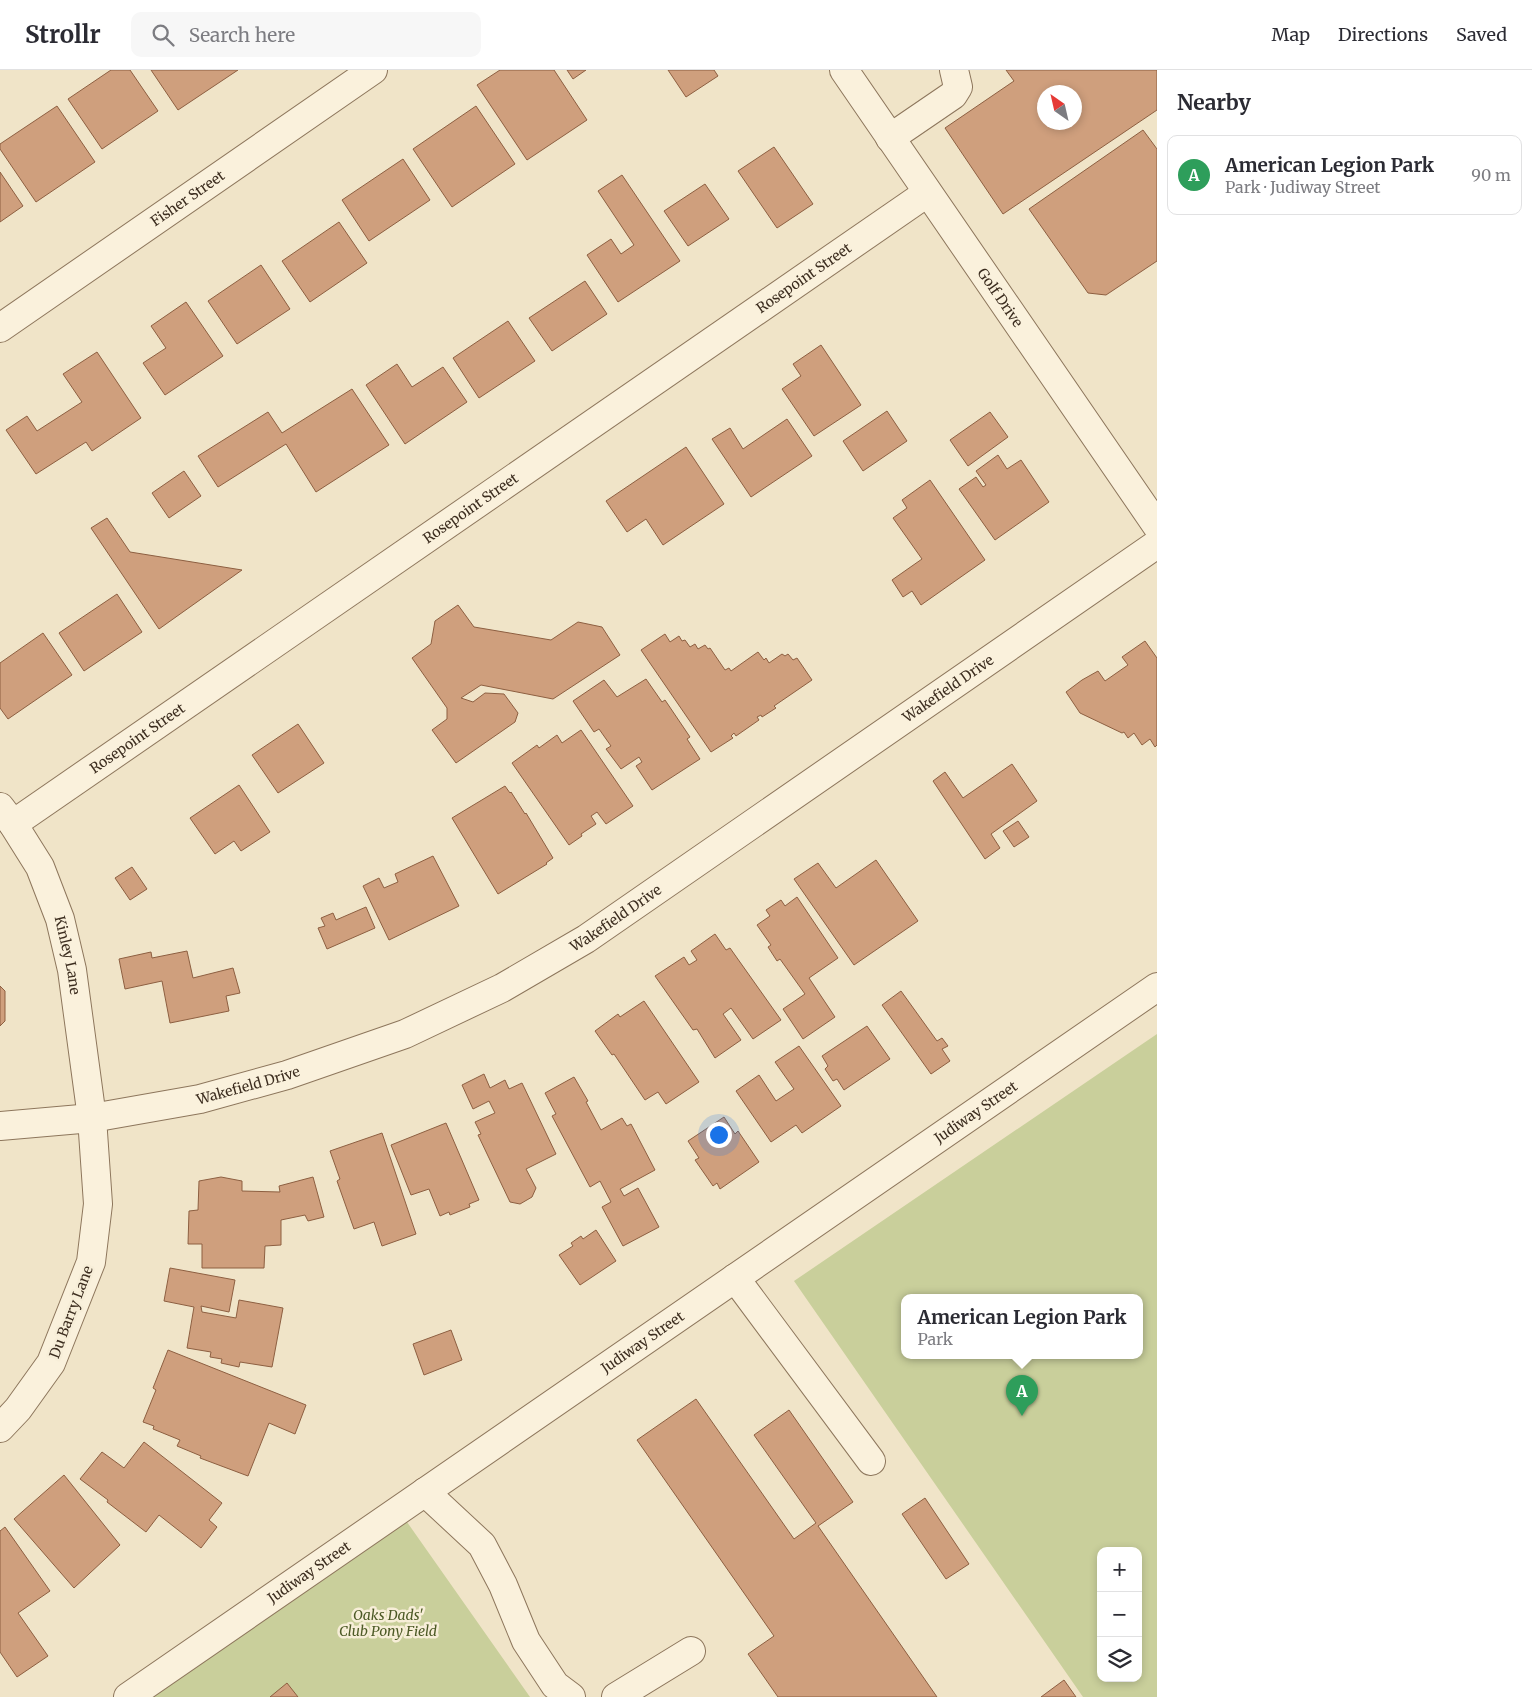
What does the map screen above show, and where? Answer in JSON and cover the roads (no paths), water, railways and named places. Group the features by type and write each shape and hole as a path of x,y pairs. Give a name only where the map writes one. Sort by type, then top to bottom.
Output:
{"street":[{"name":"Fisher Street","path":"0,328 373,70"},
{"name":"Golf Drive","path":"844,70 1157,526"},
{"path":"890,138 953,95 958,87 954,70"},
{"name":"Rosepoint Street","path":"7,815 927,193"},
{"name":"Wakefield Drive","path":"0,1126 92,1118 200,1099 287,1075 405,1034 502,988 586,939 1157,544"},
{"name":"Kinley Lane","path":"7,815 40,867 60,919 72,970 92,1118"},
{"name":"Judiway Street","path":"128,1697 1157,987"},
{"name":"Du Barry Lane","path":"0,1428 18,1410 51,1363 91,1262 98,1204 92,1118"},
{"path":"734,1278 871,1460"},
{"path":"425,1492 482,1545 503,1585 526,1641 555,1685 570,1697"},
{"path":"616,1697 690,1651"}],"place":[{"name":"American Legion Park","path":"1022,1416"}],"park label":[{"name":"Oaks Dads' Club Pony Field","path":"388,1624"}]}
